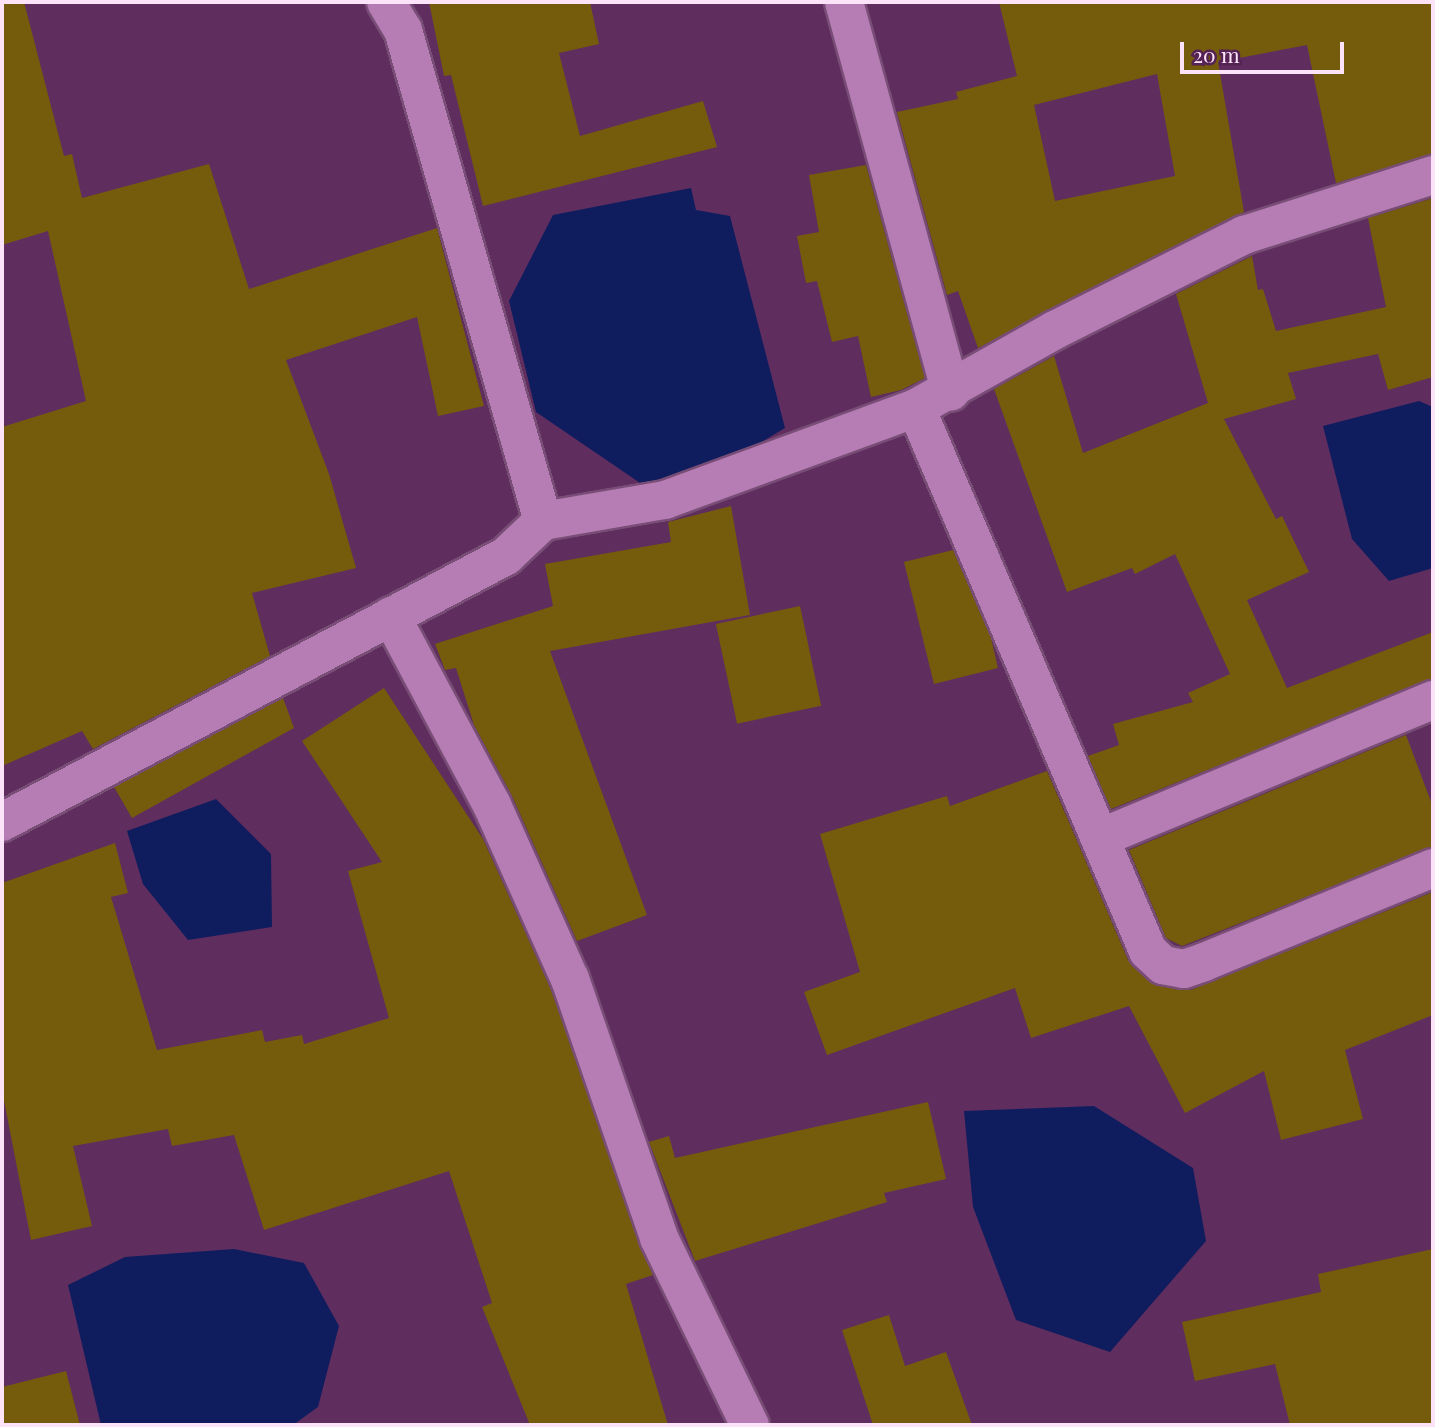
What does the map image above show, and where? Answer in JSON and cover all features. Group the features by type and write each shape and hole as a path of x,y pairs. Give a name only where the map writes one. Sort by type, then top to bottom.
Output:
{"street":[{"path":"386,2 403,30 543,521"},
{"path":"844,2 951,391"},
{"path":"2,822 506,556 543,521 665,500 916,408 951,391 1055,330 1244,235 1433,175"},
{"path":"916,408 1102,836 1149,951 1163,965 1184,969 1433,867"},
{"path":"391,616 492,805 570,979 659,1238 750,1425"},
{"path":"1102,836 1433,700"}],"shaded area":[{"path":"691,188 696,210 730,216 785,428 665,500 536,412 509,301 553,215"},
{"path":"1419,401 1433,407 1433,568 1389,581 1352,539 1323,426"},
{"path":"216,799 271,854 272,927 188,940 143,884 127,831"},
{"path":"1094,1106 1193,1168 1206,1241 1110,1352 1016,1320 973,1207 964,1111"},
{"path":"234,1249 304,1263 339,1326 318,1407 293,1425 101,1425 68,1285 125,1257"}],"building":[{"path":"2,2 24,2 64,156 72,154 82,198 209,164 249,289 437,228 484,406 438,416 417,317 286,360 329,474 356,568 252,593 270,656 93,749 82,731 2,766 2,427 86,401 48,231 2,245"},
{"path":"429,2 590,2 599,44 559,53 580,136 703,101 717,147 483,206 451,75 444,76"},
{"path":"999,2 1433,2 1433,154 1336,183 1307,45 1218,62 1244,212 978,348 958,291 947,295 897,112 958,99 956,92 1017,76","holes":["1157,74 1175,176 1055,201 1034,105"]},
{"path":"866,165 925,378 901,390 871,397 858,336 832,342 817,281 806,283 797,236 819,232 809,175"},
{"path":"1433,198 1433,377 1388,390 1378,354 1288,373 1296,399 1224,419 1276,519 1282,516 1309,572 1247,600 1287,688 1433,632 1433,679 1111,809 1088,756 1119,745 1113,724 1193,702 1188,693 1230,674 1175,554 1135,574 1132,568 1067,592 994,389 1054,356 1083,453 1208,403 1176,294 1252,256 1258,290 1263,289 1276,331 1386,307 1368,218"},
{"path":"731,506 750,615 550,651 647,915 577,941 512,796 474,725 456,668 445,670 435,644 553,606 545,564 671,542 668,522"},
{"path":"953,550 991,638 998,668 934,684 904,562"},
{"path":"800,606 821,706 737,724 716,624"},
{"path":"384,688 483,839 550,987 653,1275 626,1284 668,1425 530,1425 482,1307 492,1303 449,1171 264,1230 234,1135 172,1146 168,1129 73,1146 92,1226 31,1240 2,1090 2,883 115,843 128,893 111,897 157,1050 262,1030 265,1042 302,1035 304,1044 389,1018 348,871 382,862 302,741"},
{"path":"283,698 294,728 132,818 114,787"},
{"path":"1406,735 1433,807 1433,847 1182,946 1166,938 1129,850"},
{"path":"1047,771 1128,960 1159,986 1191,990 1433,892 1433,1015 1345,1050 1363,1119 1281,1140 1264,1071 1185,1113 1129,1006 1031,1038 1015,988 827,1055 804,992 860,972 820,834 947,796 950,806"},
{"path":"928,1102 946,1179 884,1193 887,1202 695,1261 649,1142 669,1136 675,1158"},
{"path":"1433,1249 1433,1425 1290,1425 1275,1364 1195,1381 1182,1322 1321,1292 1318,1274"},
{"path":"889,1315 905,1366 946,1352 972,1425 873,1425 842,1330"},
{"path":"66,1371 80,1425 2,1425 2,1387"}]}
